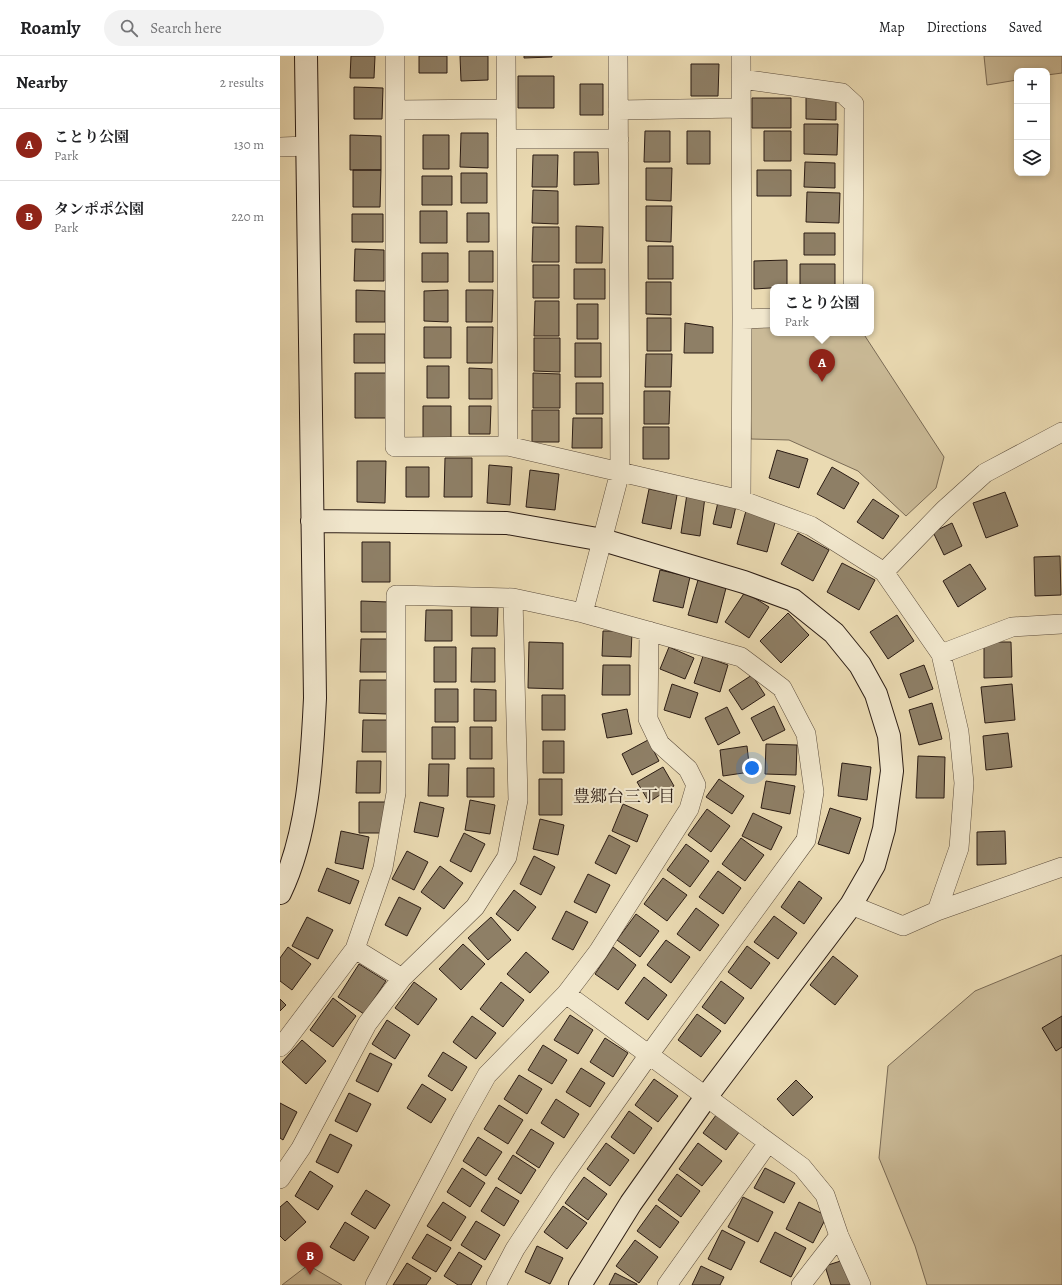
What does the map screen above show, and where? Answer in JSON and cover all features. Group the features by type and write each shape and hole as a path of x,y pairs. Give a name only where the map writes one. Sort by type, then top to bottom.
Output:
{"street":[{"path":"280,893 296,846 308,789 313,744 315,698 306,56"},
{"path":"395,56 395,446 508,446 741,500 811,526 884,572 941,654 960,732 964,783 959,848 937,911"},
{"path":"506,56 508,446"},
{"path":"583,613 620,472 618,56"},
{"path":"741,56 741,500"},
{"path":"741,79 842,93 854,104 853,284"},
{"path":"395,110 506,108"},
{"path":"618,110 741,108"},
{"path":"506,140 618,139"},
{"path":"280,147 307,146"},
{"path":"742,319 770,318"},
{"path":"884,572 944,510 985,473 1062,432"},
{"path":"312,521 507,523 603,540 744,582 793,600 834,633 860,665 876,694 889,736 892,771 884,829 874,865 851,905 706,1097 631,1203 580,1285"},
{"path":"280,1047 355,949 383,868 396,793 396,595 513,598 583,613 741,657 782,688 806,734 814,792 806,840 648,1056 561,1179 515,1249 496,1285"},
{"path":"280,1179 301,1148 367,1024 402,978 475,907 507,857 518,800 513,598"},
{"path":"941,654 1012,627 1062,624"},
{"path":"375,1285 463,1118 487,1076 566,994 598,952 689,809 696,785 688,769 660,744 648,719 649,631"},
{"path":"851,905 904,926 937,911 1062,867"},
{"path":"355,949 402,978"},
{"path":"566,994 648,1056 802,1167 825,1195 839,1236 861,1285"},
{"path":"667,1285 768,1143"},
{"path":"801,1285 839,1236"}],"shaded area":[{"path":"984,56 1062,56 1062,73 1050,75 1050,68 1014,68 1014,80 987,85"},
{"path":"770,324 770,336 865,336 944,457 936,488 906,516 858,471 789,440 751,439 748,325"},
{"path":"1062,955 1062,1285 927,1285 915,1246 879,1158 888,1066 975,991"},
{"path":"308,1265 342,1285 282,1285"}],"building":[{"path":"351,56 375,56 374,78 350,78"},
{"path":"419,56 447,56 447,73 419,73"},
{"path":"460,56 488,56 488,80 461,81"},
{"path":"524,56 552,56 552,57 524,58"},
{"path":"691,64 719,64 718,96 691,96"},
{"path":"518,76 554,76 554,108 518,108"},
{"path":"580,84 603,84 603,115 580,115"},
{"path":"354,87 383,88 382,119 354,119"},
{"path":"806,96 836,97 836,120 806,119"},
{"path":"752,98 791,98 791,128 752,128"},
{"path":"804,124 838,124 837,155 804,154"},
{"path":"645,131 670,131 670,162 644,162"},
{"path":"687,131 710,131 710,164 687,164"},
{"path":"764,131 791,131 791,161 764,161"},
{"path":"461,133 488,133 488,168 460,167"},
{"path":"350,135 381,136 381,170 350,170"},
{"path":"423,135 449,135 449,169 423,169"},
{"path":"574,152 598,152 599,184 574,185"},
{"path":"533,155 558,155 557,187 532,187"},
{"path":"805,162 835,163 835,188 804,187"},
{"path":"646,168 672,168 671,201 646,200"},
{"path":"353,170 381,170 380,207 353,207"},
{"path":"757,170 791,170 791,196 757,196"},
{"path":"461,173 487,173 487,203 461,203"},
{"path":"422,176 452,176 452,205 422,205"},
{"path":"533,190 558,191 558,224 532,223"},
{"path":"807,192 840,193 839,223 806,222"},
{"path":"646,206 672,206 671,242 646,241"},
{"path":"420,211 447,211 447,243 420,243"},
{"path":"467,213 489,213 489,242 467,242"},
{"path":"352,214 383,214 383,242 352,242"},
{"path":"576,226 603,227 602,263 576,263"},
{"path":"533,227 559,227 559,262 532,262"},
{"path":"804,233 835,233 835,255 804,255"},
{"path":"648,246 673,246 673,279 648,279"},
{"path":"355,249 384,250 384,281 354,281"},
{"path":"469,251 493,251 493,282 469,282"},
{"path":"422,253 448,253 448,282 422,282"},
{"path":"787,260 787,284 770,284 770,288 754,289 754,261"},
{"path":"800,264 835,264 835,284 800,284"},
{"path":"533,265 559,265 559,298 533,298"},
{"path":"574,269 605,269 605,299 574,299"},
{"path":"646,282 671,282 671,315 646,314"},
{"path":"356,290 385,291 385,322 356,322"},
{"path":"448,290 448,322 424,321 424,291"},
{"path":"466,290 493,290 492,322 466,322"},
{"path":"535,301 559,301 559,336 534,336"},
{"path":"577,304 598,304 598,339 577,339"},
{"path":"647,318 671,318 671,351 647,351"},
{"path":"685,323 713,327 713,353 684,353"},
{"path":"424,327 451,327 451,358 424,358"},
{"path":"467,327 493,327 492,363 467,363"},
{"path":"354,334 385,334 385,363 354,363"},
{"path":"534,338 560,338 560,372 534,371"},
{"path":"575,343 601,343 601,377 575,377"},
{"path":"646,354 672,354 671,387 645,387"},
{"path":"427,366 449,366 449,398 427,398"},
{"path":"469,368 492,369 492,399 469,399"},
{"path":"355,373 388,373 387,418 355,418"},
{"path":"533,373 560,374 560,408 533,408"},
{"path":"576,383 603,383 603,414 576,414"},
{"path":"644,391 670,391 669,424 644,424"},
{"path":"423,406 451,406 451,439 423,438"},
{"path":"469,406 491,406 490,434 469,434"},
{"path":"532,410 559,410 559,442 532,442"},
{"path":"573,418 602,418 602,448 572,448"},
{"path":"643,427 669,427 669,459 643,459"},
{"path":"777,450 808,459 799,488 769,478"},
{"path":"445,458 472,458 472,497 444,497"},
{"path":"357,461 386,461 385,503 357,502"},
{"path":"489,465 512,467 510,505 487,503"},
{"path":"406,467 429,467 429,497 406,497"},
{"path":"832,467 859,483 844,509 817,494"},
{"path":"530,470 559,474 555,510 526,507"},
{"path":"649,489 677,495 671,529 642,523"},
{"path":"1005,492 1018,526 986,538 973,503"},
{"path":"687,494 705,497 700,536 681,533"},
{"path":"873,499 899,516 883,539 857,522"},
{"path":"718,502 736,506 731,528 713,524"},
{"path":"747,507 777,515 767,552 737,544"},
{"path":"952,523 962,546 944,555 933,532"},
{"path":"798,533 829,550 813,581 781,564"},
{"path":"362,542 390,542 390,582 362,582"},
{"path":"1060,556 1061,595 1035,596 1034,557"},
{"path":"842,563 875,580 859,610 827,592"},
{"path":"970,564 986,589 958,607 943,581"},
{"path":"660,570 690,577 683,608 653,601"},
{"path":"698,580 726,588 717,623 688,615"},
{"path":"745,592 769,607 749,638 725,622"},
{"path":"361,601 388,602 387,632 361,632"},
{"path":"471,607 498,607 497,636 471,636"},
{"path":"426,610 452,610 452,641 425,641"},
{"path":"788,613 809,635 781,663 760,641"},
{"path":"897,615 914,641 888,659 870,632"},
{"path":"603,631 632,631 631,657 602,656"},
{"path":"361,639 388,639 388,672 360,672"},
{"path":"529,642 563,643 563,689 528,688"},
{"path":"984,642 1011,642 1012,677 984,678"},
{"path":"434,647 456,647 456,682 434,682"},
{"path":"669,647 694,658 685,679 660,669"},
{"path":"472,648 495,648 495,682 471,682"},
{"path":"703,656 728,665 720,692 694,683"},
{"path":"603,665 630,665 630,695 602,695"},
{"path":"924,665 933,689 909,698 900,674"},
{"path":"752,675 765,695 742,710 729,690"},
{"path":"360,680 387,680 387,714 359,713"},
{"path":"672,684 698,693 690,718 664,710"},
{"path":"1012,684 1015,720 985,723 981,687"},
{"path":"435,689 458,689 458,722 435,722"},
{"path":"474,689 496,690 496,721 474,721"},
{"path":"542,695 565,695 565,730 542,730"},
{"path":"932,703 942,739 919,745 909,710"},
{"path":"774,706 785,730 763,741 751,718"},
{"path":"727,707 740,733 718,745 705,718"},
{"path":"627,709 632,734 607,738 602,714"},
{"path":"363,720 388,720 388,752 362,752"},
{"path":"432,727 455,727 455,759 432,759"},
{"path":"470,727 492,727 492,759 470,759"},
{"path":"1008,733 1012,767 986,770 983,736"},
{"path":"648,740 659,761 632,775 622,754"},
{"path":"543,741 564,741 564,773 543,773"},
{"path":"766,744 797,745 796,775 765,774"},
{"path":"747,746 750,772 723,776 720,750"},
{"path":"918,756 945,757 944,798 916,798"},
{"path":"357,761 381,761 380,793 356,793"},
{"path":"842,763 871,767 867,800 838,796"},
{"path":"429,764 449,764 448,796 428,796"},
{"path":"663,767 674,786 649,802 637,782"},
{"path":"467,768 494,768 494,797 467,797"},
{"path":"539,779 562,779 562,815 539,815"},
{"path":"719,779 744,796 732,814 706,797"},
{"path":"766,781 795,786 790,814 761,808"},
{"path":"470,800 495,805 490,834 465,830"},
{"path":"359,802 386,802 385,833 359,833"},
{"path":"420,802 444,808 438,837 414,832"},
{"path":"623,804 648,815 637,842 612,831"},
{"path":"830,808 861,818 849,854 818,844"},
{"path":"707,809 730,826 711,852 688,835"},
{"path":"753,813 782,827 771,850 742,836"},
{"path":"540,819 564,825 558,855 533,849"},
{"path":"341,831 369,837 363,869 335,863"},
{"path":"1005,831 1006,864 977,865 977,832"},
{"path":"464,833 485,844 471,872 450,861"},
{"path":"609,835 630,846 616,874 595,863"},
{"path":"741,838 764,855 745,881 722,864"},
{"path":"686,844 709,861 690,887 667,870"},
{"path":"407,851 428,862 414,890 392,879"},
{"path":"534,856 555,867 541,895 520,884"},
{"path":"440,866 463,883 444,909 421,892"},
{"path":"327,868 359,881 350,904 318,891"},
{"path":"718,871 741,888 723,914 699,897"},
{"path":"588,874 610,885 596,913 574,902"},
{"path":"663,878 687,895 667,921 644,904"},
{"path":"799,881 822,898 804,924 781,907"},
{"path":"514,890 536,907 518,931 496,914"},
{"path":"399,897 421,908 407,936 385,925"},
{"path":"696,908 719,925 700,951 677,934"},
{"path":"566,911 588,922 573,950 552,939"},
{"path":"636,914 659,931 640,957 617,940"},
{"path":"774,916 797,933 778,959 754,942"},
{"path":"307,917 333,930 318,959 292,946"},
{"path":"491,917 511,940 488,960 468,938"},
{"path":"666,940 690,957 671,983 647,965"},
{"path":"463,944 485,964 461,990 439,969"},
{"path":"747,946 770,963 751,989 728,972"},
{"path":"288,947 311,964 292,990 280,981 280,958"},
{"path":"613,947 636,965 618,990 595,974"},
{"path":"526,952 549,972 530,993 507,974"},
{"path":"833,956 858,976 835,1005 810,985"},
{"path":"359,964 386,981 364,1014 338,997"},
{"path":"644,977 667,995 648,1020 625,1003"},
{"path":"721,981 744,998 725,1024 702,1007"},
{"path":"414,982 437,999 418,1025 395,1008"},
{"path":"501,982 524,1000 503,1027 480,1009"},
{"path":"333,998 356,1016 333,1047 310,1030"},
{"path":"280,999 286,1005 280,1011"},
{"path":"697,1014 721,1031 701,1057 678,1040"},
{"path":"570,1015 593,1030 578,1054 554,1040"},
{"path":"472,1016 496,1033 476,1059 453,1042"},
{"path":"1062,1016 1062,1047 1056,1051 1042,1028"},
{"path":"387,1020 410,1035 395,1059 372,1044"},
{"path":"605,1038 628,1053 613,1077 590,1062"},
{"path":"302,1040 326,1061 306,1084 282,1062"},
{"path":"543,1045 567,1060 552,1084 528,1070"},
{"path":"443,1052 467,1067 452,1091 428,1076"},
{"path":"370,1053 392,1064 378,1092 356,1081"},
{"path":"581,1068 605,1083 590,1107 566,1092"},
{"path":"519,1075 542,1089 527,1114 504,1099"},
{"path":"654,1079 678,1096 658,1122 635,1105"},
{"path":"796,1080 813,1097 793,1116 777,1099"},
{"path":"422,1084 446,1099 431,1123 407,1108"},
{"path":"349,1093 371,1104 357,1132 335,1121"},
{"path":"556,1099 579,1114 564,1138 541,1123"},
{"path":"280,1103 297,1112 283,1140 280,1138"},
{"path":"499,1105 523,1120 508,1144 484,1129"},
{"path":"722,1107 745,1124 726,1150 703,1133"},
{"path":"629,1111 652,1128 634,1154 611,1137"},
{"path":"531,1129 554,1143 539,1168 516,1153"},
{"path":"330,1134 352,1145 338,1173 316,1162"},
{"path":"478,1137 502,1152 486,1176 463,1161"},
{"path":"606,1143 629,1160 610,1186 587,1169"},
{"path":"698,1143 722,1161 702,1186 679,1169"},
{"path":"513,1155 536,1170 521,1194 498,1179"},
{"path":"462,1168 485,1183 470,1207 447,1192"},
{"path":"765,1168 795,1183 784,1203 754,1188"},
{"path":"310,1171 333,1186 318,1210 295,1196"},
{"path":"677,1174 700,1191 681,1217 658,1200"},
{"path":"584,1177 607,1194 588,1220 565,1203"},
{"path":"496,1187 519,1201 504,1226 481,1211"},
{"path":"366,1190 390,1205 375,1229 351,1214"},
{"path":"743,1197 773,1212 758,1242 728,1227"},
{"path":"287,1201 306,1222 285,1241 280,1236 280,1207"},
{"path":"443,1202 466,1217 451,1241 427,1226"},
{"path":"799,1202 827,1216 813,1243 786,1229"},
{"path":"656,1205 679,1222 660,1248 637,1231"},
{"path":"563,1206 587,1223 567,1249 544,1232"},
{"path":"476,1221 500,1235 485,1260 461,1245"},
{"path":"345,1222 369,1237 354,1261 330,1247"},
{"path":"722,1230 745,1242 731,1270 708,1259"},
{"path":"775,1232 806,1248 791,1277 760,1262"},
{"path":"427,1234 451,1248 436,1272 412,1258"},
{"path":"635,1240 658,1257 639,1283 616,1266"},
{"path":"537,1246 563,1258 550,1284 525,1272"},
{"path":"459,1252 482,1266 471,1285 458,1285 444,1276"},
{"path":"850,1258 858,1285 831,1285 825,1266"},
{"path":"407,1263 431,1278 426,1285 393,1285"},
{"path":"701,1266 724,1277 720,1285 692,1285"},
{"path":"615,1273 637,1284 637,1285 609,1285"}],"place":[{"name":"ことり公園","path":"822,382"},
{"name":"タンポポ公園","path":"310,1275"}],"district":[{"name":"豊郷台三丁目","path":"624,796"}]}
